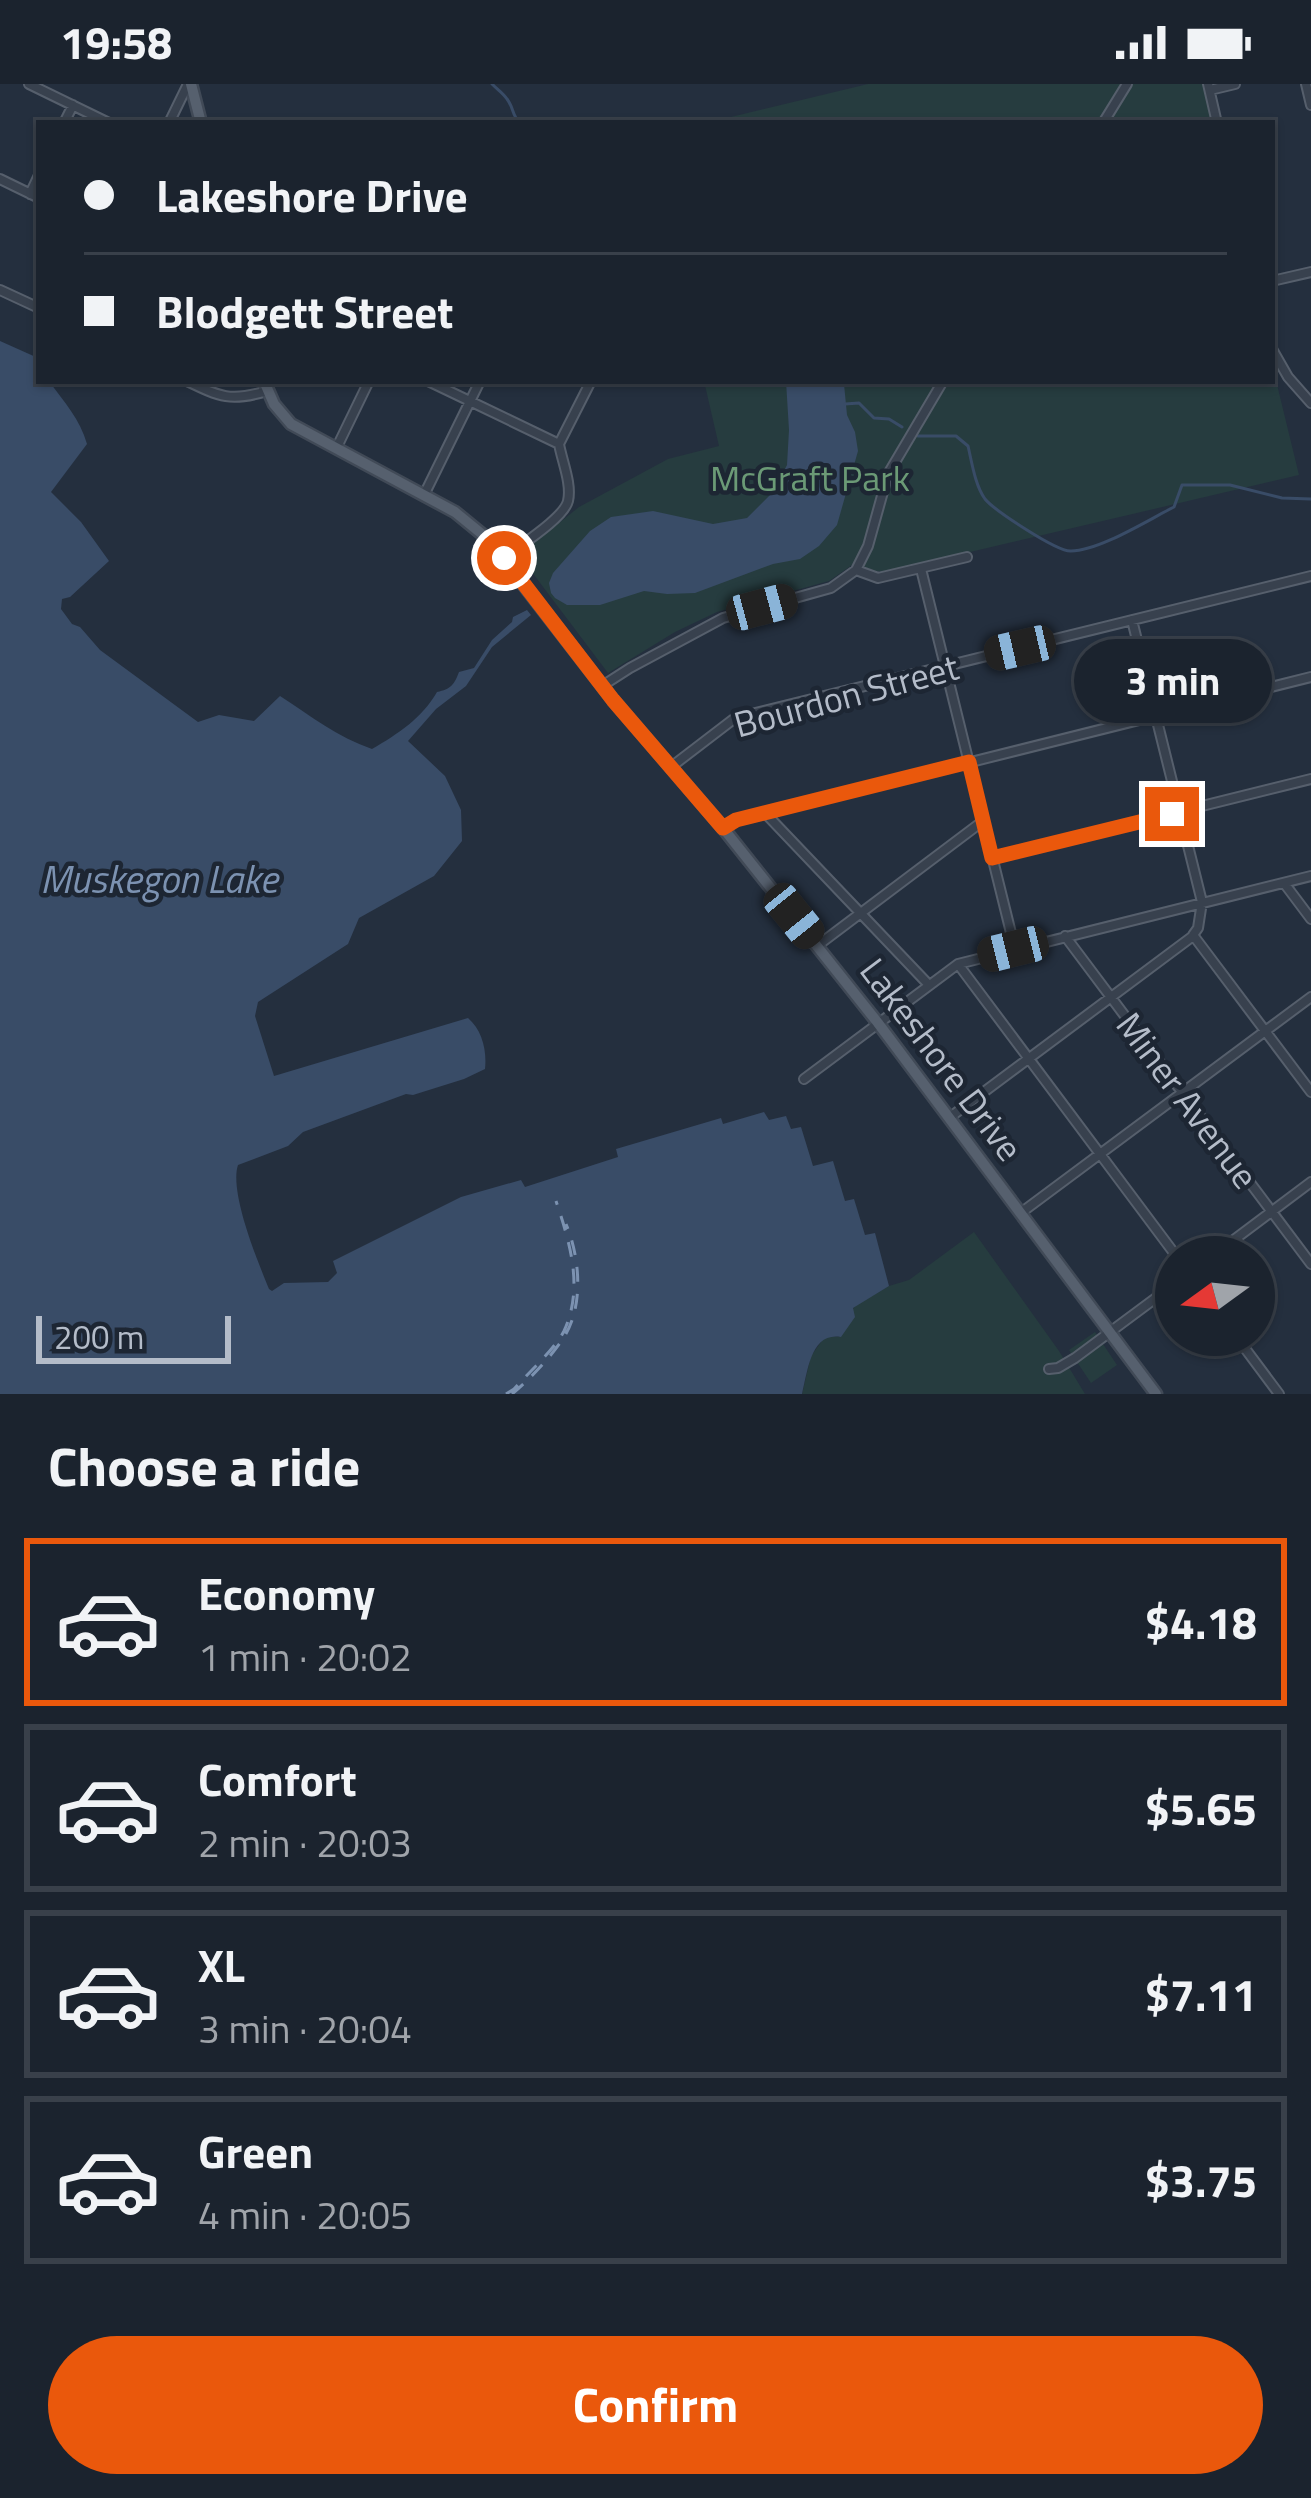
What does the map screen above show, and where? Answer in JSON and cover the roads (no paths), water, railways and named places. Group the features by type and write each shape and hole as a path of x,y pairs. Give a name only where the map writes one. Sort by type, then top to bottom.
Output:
{"main road":[{"path":"190,84 200,120"},
{"name":"Lakeshore Drive","path":"265,386 291,424 472,524 504,558 602,686 723,828 878,1023 1156,1394"}],"street":[{"path":"29,84 103,120"},
{"path":"171,120 190,84"},
{"path":"1105,120 1127,84"},
{"path":"1216,120 1209,87 1235,84"},
{"path":"1306,84 1311,104"},
{"path":"66,120 73,105"},
{"path":"0,179 34,196"},
{"path":"1275,280 1311,272"},
{"path":"0,290 36,307"},
{"path":"1275,355 1311,403"},
{"name":"Lakeshore Drive","path":"194,384 235,399 265,386"},
{"path":"336,450 368,384"},
{"path":"434,384 559,445"},
{"path":"424,495 478,384"},
{"path":"504,558 564,510 568,495 559,445 590,384"},
{"path":"602,686 704,627 831,588 856,570 868,546 888,474 941,384"},
{"path":"856,570 874,579 968,557"},
{"path":"921,568 1015,949"},
{"name":"Bourdon Street","path":"671,767 735,718 1311,576"},
{"path":"949,1118 1198,928 1202,902 1132,620"},
{"path":"723,828 736,820 1311,677"},
{"path":"992,858 1311,779"},
{"path":"765,813 929,985"},
{"path":"817,946 983,821"},
{"path":"804,1079 958,964 1311,875"},
{"path":"1284,883 1311,919"},
{"path":"1193,935 1311,1092"},
{"name":"Miner Avenue","path":"1066,936 1311,1264"},
{"path":"958,964 1161,1236"},
{"path":"1022,1212 1311,997"},
{"path":"1239,1236 1311,1183"},
{"path":"1049,1369 1076,1358 1155,1299"},
{"path":"1251,1356 1279,1394"}],"water":[{"name":"Muskegon Lake","path":"0,341 36,357 36,384 51,384 87,444 51,492 81,522 109,561 62,599 61,609 100,650 198,722 219,715 254,721 280,696 372,749 417,718 459,672 474,668 513,617 527,610 531,615 492,647 466,686 436,709 408,741 445,776 461,810 462,841 434,876 359,918 348,944 258,1002 255,1016 274,1076 468,1018 482,1041 485,1069 303,1132 288,1146 238,1165 241,1209 269,1289 284,1283 328,1282 337,1273 333,1261 461,1197 521,1180 525,1187 618,1157 616,1149 721,1118 723,1124 764,1112 769,1120 786,1116 791,1129 801,1127 813,1166 833,1161 845,1201 854,1199 865,1235 875,1233 889,1286 853,1308 855,1317 841,1337 823,1340 817,1347 802,1394 0,1394"},
{"path":"786,384 844,384 858,451 837,525 819,546 800,559 695,593 644,591 600,605 567,605 551,593 553,573 590,531 611,517 653,511 713,524 747,518 773,492 787,465"}],"waterway":[{"path":"492,84 518,120"},
{"path":"845,404 859,403 874,418 889,419 902,427"},
{"path":"918,436 956,436 968,446 985,499 1026,530 1064,550 1109,541 1174,507 1182,485 1230,485 1282,498 1311,499"}],"park label":[{"name":"McGraft Park","path":"810,477"}]}
